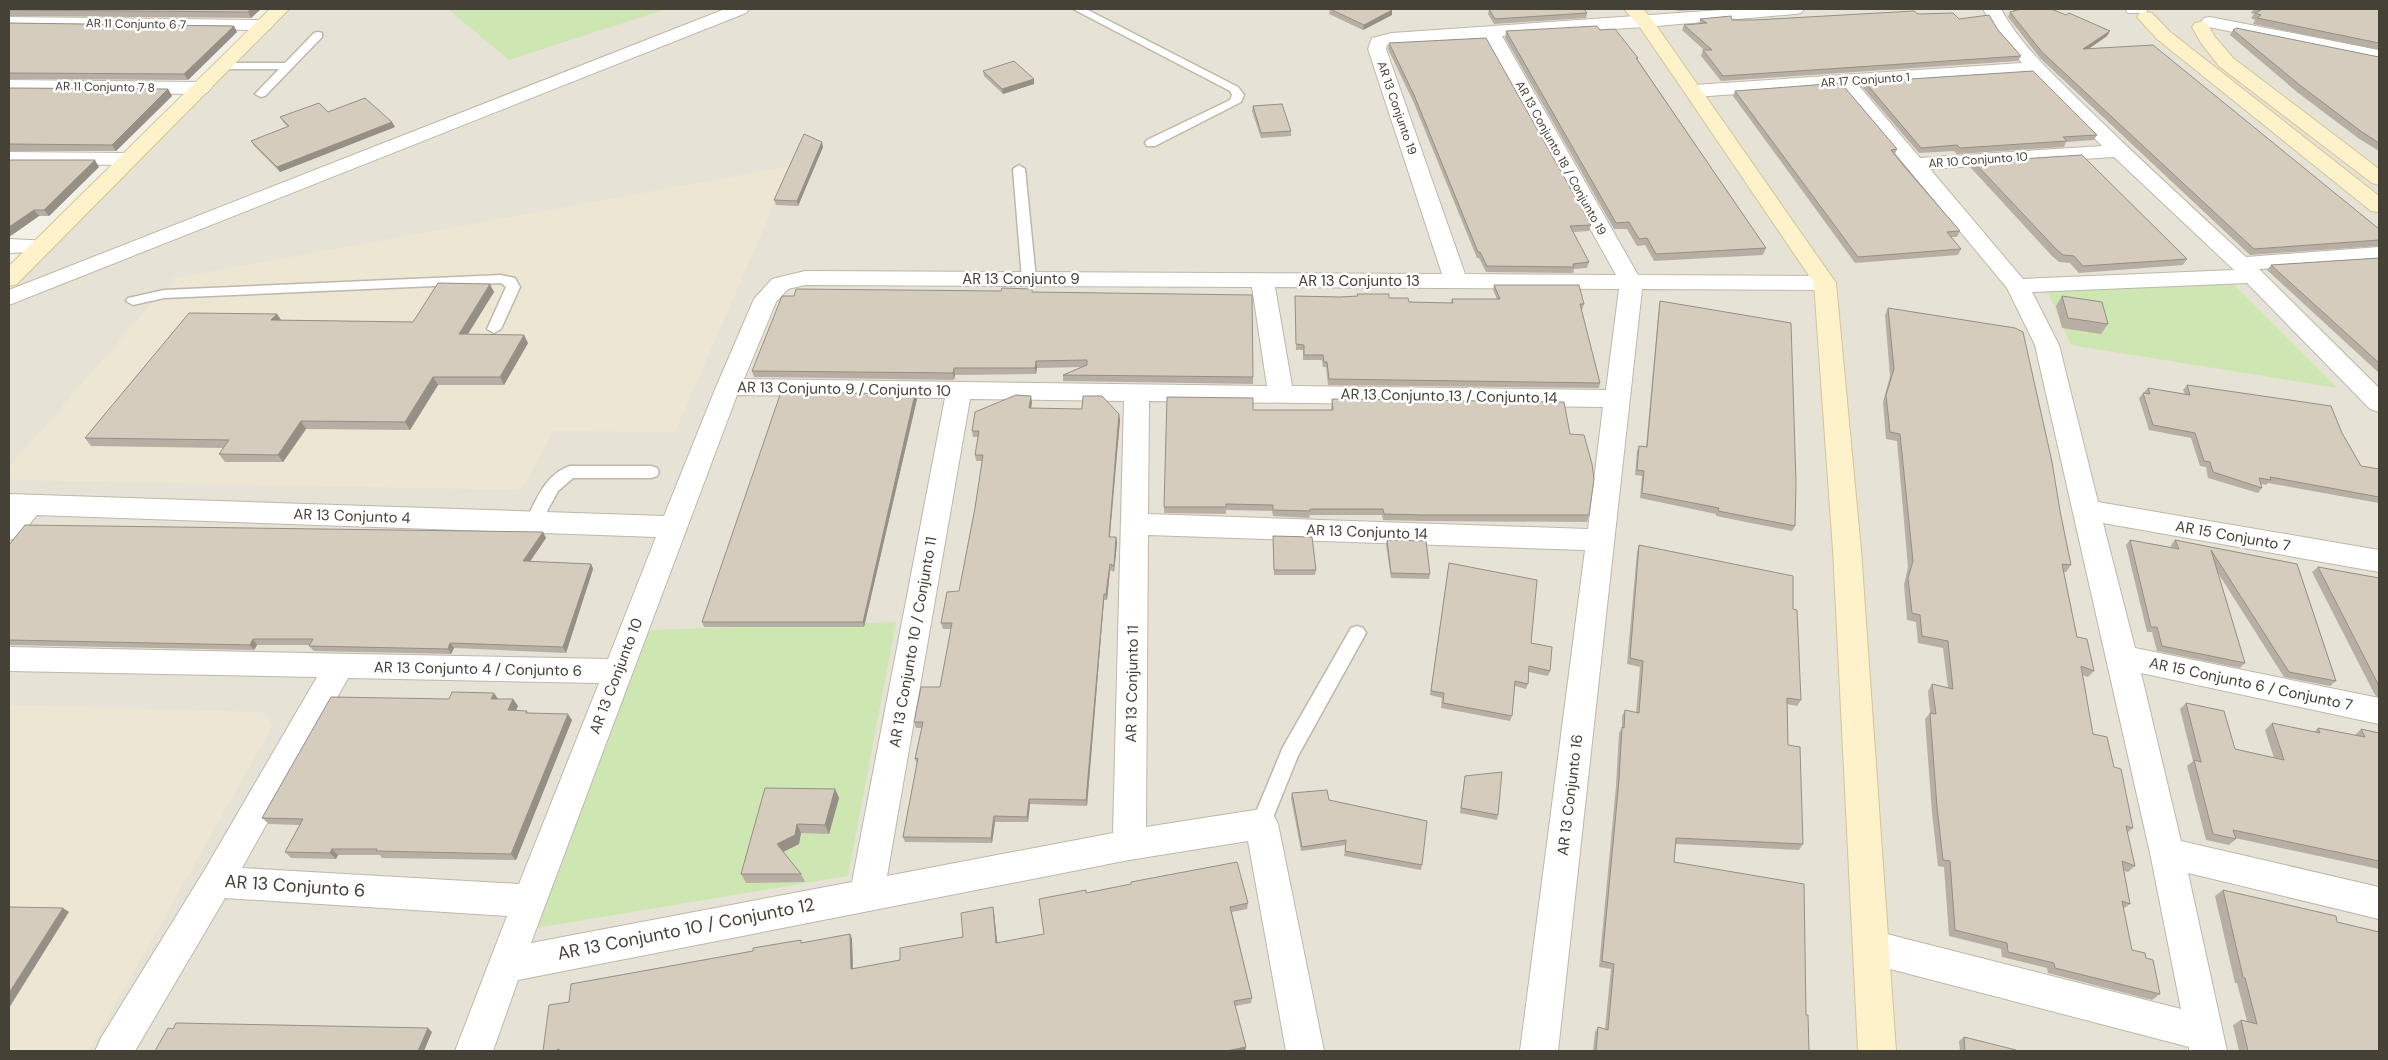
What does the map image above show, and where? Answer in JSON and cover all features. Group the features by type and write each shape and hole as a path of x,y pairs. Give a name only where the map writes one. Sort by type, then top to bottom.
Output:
{"street":[{"path":"9,279 280,9"},
{"path":"9,298 740,9"},
{"path":"1491,33 1639,15 1795,9"},
{"path":"1992,9 2003,30 2036,68 2118,150 2248,270 2379,403"},
{"path":"2139,11 2174,27 2204,19 2379,56"},
{"path":"2139,11 2163,35 2379,206"},
{"path":"1639,15 1694,91 1825,283 1847,550 1876,1051"},
{"path":"2204,19 2207,39 2226,62 2379,179"},
{"name":"AR 11 Conjunto 6 7","path":"9,22 264,25"},
{"name":"AR 13 Conjunto 19","path":"1456,281 1377,49 1378,42 1392,38 1491,33"},
{"name":"AR 13 Conjunto 18 / Conjunto 19","path":"1491,33 1631,282"},
{"name":"AR 17 Conjunto 1","path":"1694,91 2036,68"},
{"name":"AR 10 Conjunto 10","path":"1845,81 1916,164 2118,150"},
{"name":"AR 11 Conjunto 7 8","path":"9,86 201,88"},
{"path":"9,158 129,159"},
{"path":"1871,947 2206,1042 2122,657 2047,344 2017,286 1916,164"},
{"path":"9,246 42,246"},
{"path":"2017,286 2248,270 2379,254"},
{"name":"AR 13 Conjunto 9","path":"780,284 805,278 1262,280"},
{"path":"1262,280 1281,394"},
{"name":"AR 13 Conjunto 13","path":"1262,280 1825,283"},
{"name":"AR 13 Conjunto 16","path":"1539,1051 1631,282"},
{"name":"AR 13 Conjunto 10","path":"474,1051 529,900 728,387 766,298 780,284"},
{"name":"AR 13 Conjunto 9 / Conjunto 10","path":"728,387 1137,392"},
{"name":"AR 13 Conjunto 10 / Conjunto 11","path":"867,894 959,390"},
{"name":"AR 13 Conjunto 13 / Conjunto 14","path":"1137,392 1617,398"},
{"name":"AR 13 Conjunto 11","path":"1129,845 1137,392"},
{"path":"9,530 19,505"},
{"name":"AR 13 Conjunto 4","path":"19,505 674,527"},
{"name":"AR 15 Conjunto 7","path":"2088,510 2379,561"},
{"name":"AR 13 Conjunto 14","path":"1135,524 1600,540"},
{"name":"AR 15 Conjunto 6 / Conjunto 7","path":"2122,657 2379,710"},
{"path":"9,659 339,667"},
{"name":"AR 13 Conjunto 4 / Conjunto 6","path":"339,667 618,671"},
{"name":"AR 13 Conjunto 6","path":"339,667 216,882 529,900"},
{"path":"1260,824 1305,1051"},
{"name":"AR 13 Conjunto 10 / Conjunto 12","path":"505,965 1129,845 1260,824"},
{"path":"2166,853 2379,903"},
{"path":"114,1051 216,882"}],"lane":[{"path":"1078,9 1234,89 1238,95 1235,102 1151,143"},
{"path":"261,94 318,35"},
{"path":"223,66 288,66"},
{"path":"1019,170 1029,279"},
{"path":"132,301 164,294 501,278 510,281 513,287 494,329"},
{"path":"533,522 553,483 570,472 651,472"},
{"path":"1260,824 1290,753 1357,632"}],"shaded area":[{"path":"280,9 2379,9 2379,1051 9,1051 9,279"},
{"path":"791,166 675,432 554,431 521,490 9,480 9,467 174,278"},
{"path":"9,705 262,712 273,725 89,1051 9,1051"}],"green space":[{"path":"448,9 666,9 509,60"},
{"path":"2233,284 2337,388 2071,345 2047,290"},
{"path":"896,622 848,876 536,928 650,630"}],"building":[{"path":"9,9 251,9 248,12"},
{"path":"1330,9 1390,9 1392,10 1364,25"},
{"path":"1489,9 1584,9 1587,13 1495,19"},
{"path":"2021,9 2051,9 2066,15 2069,13 2110,31 2083,49 2153,45 2379,229 2379,240 2254,249 2042,52 2010,12"},
{"path":"2258,9 2379,9 2379,43 2257,18 2261,15 2255,13 2261,10"},
{"path":"1914,11 1918,14 1953,13 1959,19 1989,15 1998,30 2021,56 1723,76 1703,50 1712,50 1684,25 1707,23 1700,19 1731,16 1732,20 1754,20"},
{"path":"9,23 234,26 184,74 9,73"},
{"path":"1597,26 1600,30 1615,29 1638,58 1636,58 1766,248 1656,254 1647,238 1639,239 1629,222 1616,223 1506,31"},
{"path":"2236,28 2379,57 2379,143 2301,86 2233,30"},
{"path":"1486,38 1591,225 1570,226 1589,262 1573,264 1574,267 1487,266 1480,252 1478,252 1414,95 1389,43"},
{"path":"1014,61 1034,79 1002,89 983,71"},
{"path":"2033,71 2097,135 2063,137 2067,141 1960,148 1957,145 1921,148 1865,82"},
{"path":"1841,83 1897,149 1891,150 1903,165 1960,231 1947,232 1961,249 1858,257 1735,91"},
{"path":"9,88 168,89 112,145 9,144"},
{"path":"365,98 392,122 277,167 251,141 289,126 280,117 319,103 328,112"},
{"path":"1282,104 1291,131 1261,133 1253,106"},
{"path":"804,134 822,142 797,201 774,200"},
{"path":"2082,155 2187,259 2083,266 2074,256 2063,255 2056,249 1974,162"},
{"path":"9,160 95,160 44,210 34,210 9,227"},
{"path":"2379,258 2379,363 2271,265"},
{"path":"438,283 490,284 459,334 524,335 500,377 433,377 405,422 301,421 278,455 219,454 229,440 85,438 189,313 277,314 271,320 413,322"},
{"path":"1494,285 1579,285 1584,304 1580,304 1600,383 1329,379 1327,362 1324,362 1323,355 1304,355 1304,345 1296,344 1295,296 1340,297 1358,296 1357,294 1389,294 1389,298 1408,298 1409,302 1453,303 1452,299 1500,299"},
{"path":"1002,288 1032,289 1032,292 1252,295 1253,377 1063,375 1087,365 1087,360 1036,361 1035,368 954,368 953,373 752,371 782,296 794,296 796,289 1001,291"},
{"path":"2062,296 2102,302 2108,324 2068,318"},
{"path":"1660,301 1791,323 1796,483 1795,526 1718,511 1719,508 1642,493 1644,471 1637,470 1639,446 1647,447"},
{"path":"1888,308 2015,328 2023,332 2052,462 2071,565 2062,564 2077,637 2087,639 2094,671 2081,666 2093,734 2107,737 2114,767 2121,769 2133,828 2126,826 2135,866 2122,861 2130,904 2122,901 2132,950 2145,953 2146,958 2153,960 2160,994 2055,968 2054,963 2008,952 2007,943 1955,930 1950,861 1943,860 1930,713 1936,714 1932,684 1953,689 1948,641 1922,636 1920,615 1912,613 1908,578 1913,561 1900,434 1890,432 1886,395 1894,369"},
{"path":"2187,385 2331,406 2342,433 2361,466 2379,469 2379,497 2270,477 2271,480 2259,478 2262,488 2213,472 2210,462 2204,461 2195,433 2153,425 2143,393 2150,394 2148,388 2190,395"},
{"path":"781,392 915,394 863,622 702,622"},
{"path":"1016,395 1031,396 1029,408 1082,409 1083,396 1102,396 1119,414 1109,537 1116,537 1114,566 1110,564 1106,594 1104,594 1086,800 1029,799 1027,817 994,816 991,838 903,837 918,758 915,759 923,722 914,722 921,687 940,687 952,623 941,623 947,592 959,591 975,508 983,455 975,455 979,431 972,431 975,412"},
{"path":"1167,397 1253,398 1253,410 1333,410 1332,399 1564,402 1570,434 1584,435 1592,464 1594,479 1589,515 1384,514 1383,509 1273,510 1273,505 1226,504 1226,507 1164,507"},
{"path":"25,525 543,532 523,561 591,564 563,647 450,643 448,649 309,646 313,639 253,639 250,645 9,640 9,545"},
{"path":"1273,536 1312,537 1316,570 1274,570"},
{"path":"1387,540 1426,541 1430,574 1391,573"},
{"path":"2130,540 2179,549 2175,540 2297,564 2336,681 2289,672 2211,550 2245,663 2162,646 2157,627 2151,627"},
{"path":"1639,545 1793,576 1793,609 1797,610 1801,700 1787,698 1788,745 1800,747 1803,844 1676,838 1674,862 1804,884 1806,1015 1808,1015 1809,1051 1596,1051 1598,1027 1608,1030 1614,964 1602,961 1619,780 1622,727 1624,728 1625,710 1639,713 1643,661 1630,658"},
{"path":"1449,563 1537,580 1531,643 1552,647 1550,671 1529,666 1528,684 1515,681 1512,716 1443,703 1444,693 1431,691"},
{"path":"2318,567 2379,578 2379,686"},
{"path":"452,692 494,693 491,699 513,699 508,710 527,711 526,713 568,714 511,854 376,851 377,849 332,849 330,853 285,852 303,819 262,818 331,697 449,699"},
{"path":"2186,703 2224,711 2235,749 2284,760 2272,723 2320,733 2318,728 2365,737 2361,729 2379,733 2379,861 2233,830 2236,839 2213,834 2194,760 2201,762"},
{"path":"1502,772 1498,815 1461,808 1465,776"},
{"path":"765,788 835,789 825,825 797,824 795,835 777,844 801,874 741,874"},
{"path":"1327,790 1329,800 1427,821 1422,865 1345,851 1346,840 1302,847 1292,793"},
{"path":"1237,862 1248,903 1230,907 1252,998 1234,1001 1246,1047 1226,1051 559,1051 559,1049 543,1051 549,1005 569,1002 571,984 753,951 753,948 801,940 801,943 850,934 851,969 900,960 900,948 963,937 961,913 993,907 996,943 1044,934 1039,899 1086,890 1086,893 1131,884 1131,882"},
{"path":"2223,890 2336,916 2337,922 2379,932 2379,1051 2248,1051 2241,1020 2257,1024 2245,978 2243,977"},
{"path":"9,907 63,908 9,993"},
{"path":"176,1023 428,1028 418,1051 155,1051 168,1028 173,1029"},
{"path":"1964,1037 2016,1050 2017,1051 1965,1051"}]}
